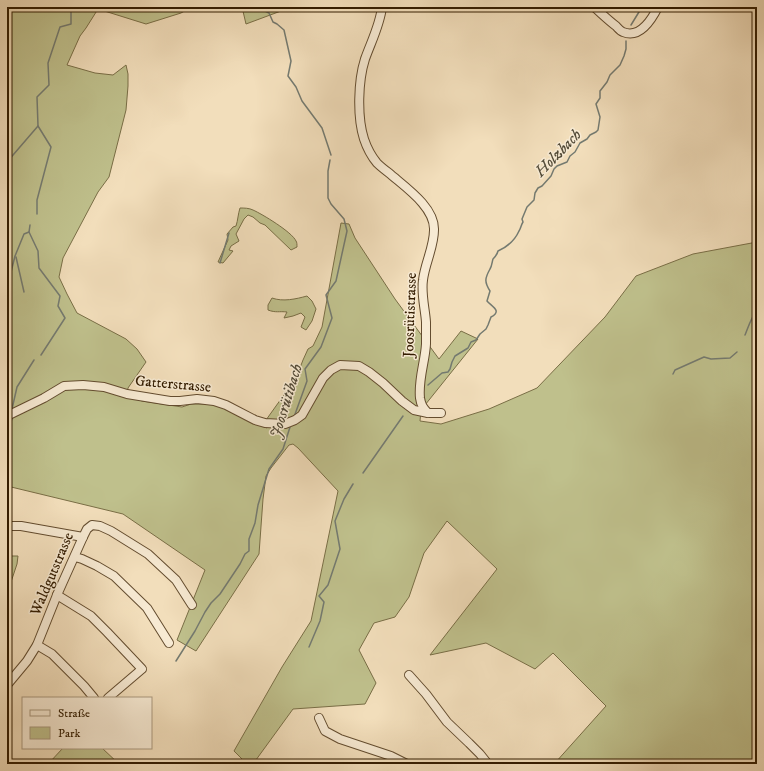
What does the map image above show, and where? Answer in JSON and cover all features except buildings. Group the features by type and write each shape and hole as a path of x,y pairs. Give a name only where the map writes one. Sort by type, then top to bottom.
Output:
{"street":[{"name":"Joosrütistrasse","path":"382,7 381,15 362,73 359,108 364,140 370,152 378,164 415,195 430,211 433,220 433,240 423,281 426,346 419,395 423,409 428,413"},
{"path":"594,7 622,32 630,33 639,31 648,23 654,16 658,7"},
{"name":"Gatterstrasse","path":"7,416 44,398 64,386 83,385 104,388 127,394 170,400 180,401 197,399 214,401 226,405 254,420 265,424 285,424 302,415 323,378 331,370 340,365 358,366 369,372 414,410 428,413 441,413"},
{"name":"Waldgutstrasse","path":"7,685 27,662 37,645 83,537 87,529 92,525 100,526 111,531 148,554 176,580 192,605"},
{"path":"7,526 21,526 83,537"},
{"path":"75,557 97,566 114,576 147,608 169,644"},
{"path":"57,595 91,616 142,669 109,697"},
{"path":"37,645 52,654 93,697"},
{"path":"409,675 426,694 447,722 480,754 488,764"},
{"path":"319,718 325,731 340,739 391,756 407,764"}],"green space":[{"path":"7,7 190,8 181,13 146,24 98,9 80,36 67,65 95,73 113,75 126,65 128,86 126,110 109,177 98,192 63,258 59,277 77,313 126,339 137,349 146,362 128,388 127,393 63,384 7,414"},
{"path":"242,7 287,7 289,8 246,24"},
{"path":"240,208 248,208 263,215 289,233 297,242 297,247 291,250 265,225 248,215 244,219 236,234 239,241 231,246 229,250 233,251 223,263 218,262 228,240 227,234 233,227 236,226"},
{"path":"341,223 349,224 355,238 395,299 439,359 461,331 478,339 421,410 420,421 441,424 489,409 537,388 605,317 636,276 693,254 757,242 757,764 556,764 555,763 606,706 553,653 535,669 486,643 430,655 497,569 447,521 424,553 409,597 395,617 374,623 359,650 376,683 365,704 293,709 253,764 247,764 234,751 282,667 311,621 338,491 298,448 293,444 289,445 266,476 259,554 196,651 177,640 205,570 123,514 7,486 7,417 65,387 84,386 127,395 142,401 182,407 191,404 209,404 227,408 267,428 266,420 291,385 298,373 308,349 313,346 322,327"},
{"path":"307,296 312,301 316,309 312,321 306,330 301,327 305,317 301,313 284,318 287,312 275,312 268,310 268,305 272,298 285,300"},
{"path":"7,556 18,556 17,564 7,594"},
{"path":"62,749 103,749 119,764 50,764 49,763"}],"waterway":[{"path":"37,214 37,200 51,147 38,126 37,97 49,85 48,63 60,27 71,24 71,7"},
{"name":"Joosrütibach","path":"250,7 258,11 265,11 269,13 273,22 284,30 291,61 288,76 296,87 302,101 322,128 331,155"},
{"name":"Holzbach","path":"631,25 642,7"},
{"name":"Holzbach","path":"428,385 442,373 448,372 455,356 468,348 471,342 476,340 486,329 491,317 496,313 495,309 487,301 490,291 486,278 493,259 498,251 510,243 517,234 523,222 522,219 527,207 534,200 535,193 538,188 542,186 551,176 557,166 567,162 580,143 598,130 600,117 596,104 600,98 600,91 610,75 620,65 626,49 626,41"},
{"path":"7,162 38,126"},
{"name":"Joosrütibach","path":"294,417 307,381 305,369 321,347 332,318 326,295 336,281 347,231 344,219 331,204 328,198 328,171 330,160"},
{"path":"30,225 29,232 38,251 39,268 60,296 58,306 65,318 41,355"},
{"path":"7,288 15,256 24,234 29,232"},
{"path":"220,263 229,233"},
{"path":"16,257 24,292"},
{"path":"745,335 751,319 757,311"},
{"path":"673,374 675,370 704,357 711,359 730,358 737,352"},
{"path":"12,409 17,387 34,360"},
{"name":"Holzbach","path":"363,473 403,416"},
{"path":"7,431 12,419"},
{"name":"Joosrütibach","path":"176,661 205,612 220,594 245,554 249,551 249,539 255,523 258,505 269,469 283,449 291,424"},
{"name":"Holzbach","path":"309,647 320,621 324,602 319,596 328,585 340,549 335,521 344,499 353,484"}]}
